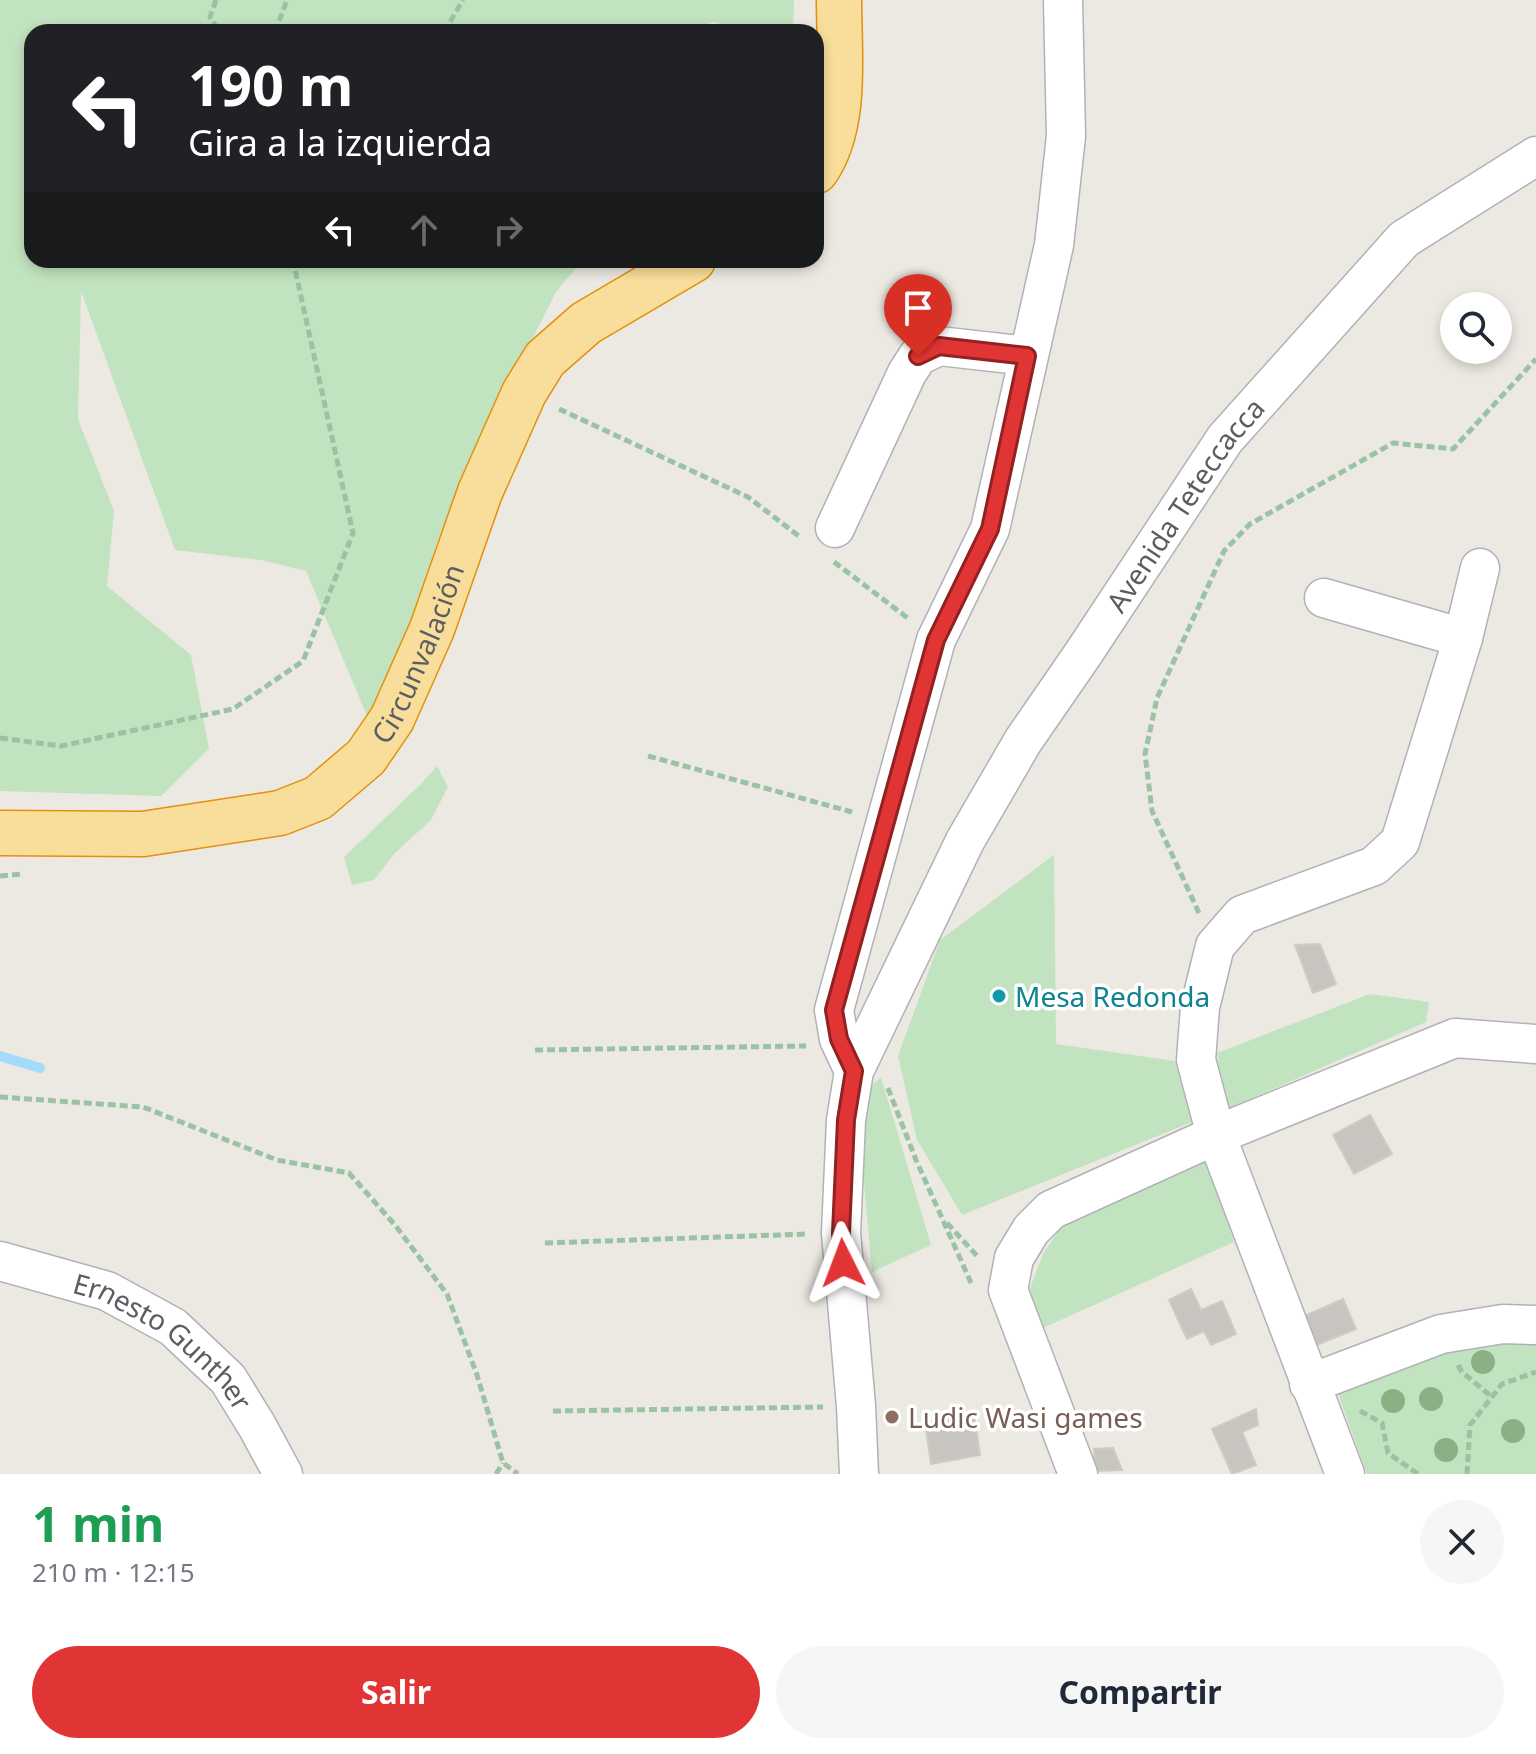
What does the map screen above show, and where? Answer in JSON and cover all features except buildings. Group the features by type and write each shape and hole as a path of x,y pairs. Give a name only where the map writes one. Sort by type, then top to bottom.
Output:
{"highway":[{"path":"824,159 840,93 839,0"},
{"name":"Circunvalación","path":"0,833 143,834 280,813 318,798 366,757 392,719 432,629 480,492 524,393 545,359 586,323 679,268"}],"street":[{"path":"862,1055 839,1039 834,1010 936,640 990,529 1054,245 1066,136 1063,0"},
{"name":"Avenida Teteccacca","path":"859,1474 841,1233 846,1120 862,1055 965,841 1023,741 1225,439 1404,239 1536,156"},
{"path":"823,542 918,356 939,346 1027,356"},
{"path":"1345,1474 1216,1135 1196,1060 1200,1007 1215,946 1242,915 1374,866 1400,842 1463,638 1480,568"},
{"path":"1324,598 1463,638"},
{"path":"1078,1474 990,1289 1031,1230 1051,1210 1216,1135 1455,1038 1536,1044"},
{"name":"Ernesto Gunther","path":"0,1261 107,1291 173,1327 228,1379 283,1474"},
{"path":"1309,1384 1441,1334 1503,1324 1536,1325"}],"path":[{"path":"214,24 210,17 216,0"},
{"path":"278,24 287,0"},
{"path":"449,24 463,0"},
{"path":"0,738 61,746 233,709 303,661 353,533 295,268"},
{"path":"1215,946 1152,811 1145,754 1157,698 1224,551 1250,524 1393,443 1453,449 1536,359"},
{"path":"557,408 748,497 823,542 936,640"},
{"path":"648,756 887,821"},
{"path":"535,1050 818,1046 862,1055 942,1217 990,1289"},
{"path":"0,1097 143,1107 277,1160 349,1173 395,1225 447,1294 477,1375 503,1463 518,1474"},
{"path":"942,1217 990,1289"},
{"path":"545,1243 841,1233"},
{"path":"1467,1474 1470,1425 1502,1384 1536,1372"},
{"path":"553,1411 856,1406"},
{"path":"496,1474 503,1463"}],"green space":[{"path":"0,0 794,0 793,24 24,24 24,268 576,268 556,292 473,457 437,542 397,669 373,730 306,571 261,560 175,550 81,291 78,419 114,511 107,586 191,655 209,749 161,796 0,791"},
{"path":"437,766 448,787 431,820 395,853 374,880 352,885 344,857"},
{"path":"1054,855 1056,1044 1175,1061 1192,1122 962,1215 917,1140 898,1056 940,940"},
{"path":"1370,994 1429,1002 1426,1022 1225,1110 1217,1053"},
{"path":"881,1077 931,1245 872,1272 859,1128 866,1091"},
{"path":"1206,1158 1234,1242 1034,1332 1030,1288 1043,1254 1067,1218"},
{"path":"1482,1330 1536,1337 1536,1474 1367,1474 1336,1388"}],"waterway":[{"path":"0,1056 40,1068"}],"place":[{"name":"Mesa Redonda","path":"999,996"},
{"name":"Ludic Wasi games","path":"892,1417"}],"route":[{"path":"843,1263 841,1233 846,1120 854,1071 839,1039 834,1010 936,640 990,529 1027,356 939,346 918,356"}]}
